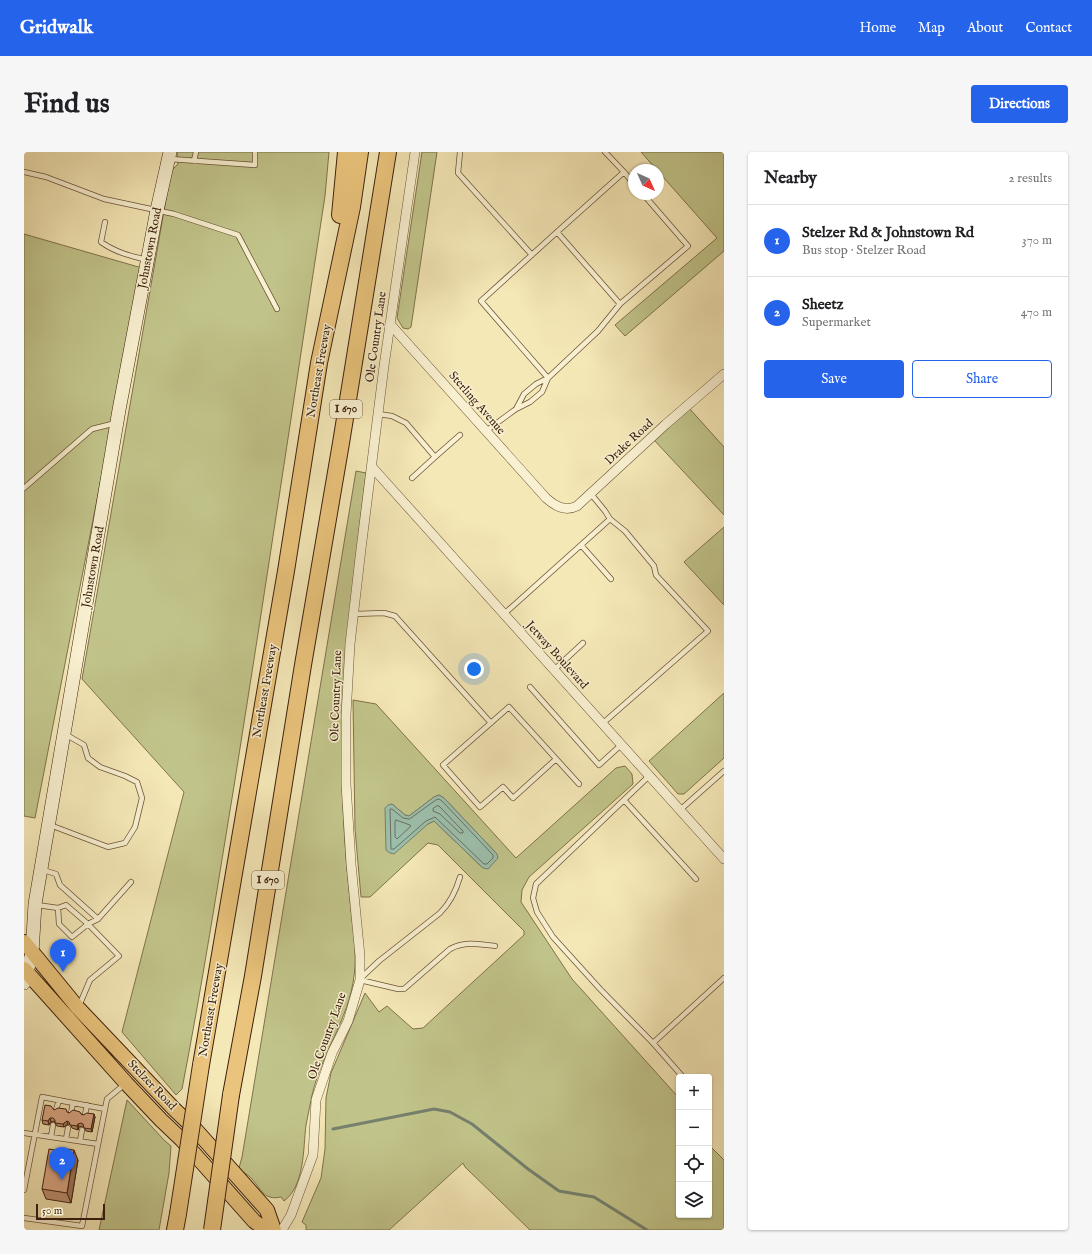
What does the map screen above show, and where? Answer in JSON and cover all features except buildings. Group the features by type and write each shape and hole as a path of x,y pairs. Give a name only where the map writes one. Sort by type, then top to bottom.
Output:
{"highway":[{"path":"320,363 341,206 346,152"},
{"name":"Northeast Freeway","path":"175,1230 201,1064 320,363 352,207 360,152"},
{"name":"I 670","path":"212,1230 231,1095 253,976 388,152"}],"main road":[{"name":"Johnstown Road","path":"25,974 35,904 117,423 169,156"},
{"name":"Stelzer Road","path":"28,948 78,1008 195,1129 267,1210 274,1230"},
{"name":"Stelzer Road","path":"25,974 126,1083 182,1140 254,1221 266,1230"}],"street":[{"name":"Ole Country Lane","path":"282,1230 291,1215 313,1155 316,1100 332,1053 348,1021 360,980 360,956 351,864 346,784 346,715 354,614 378,414 415,152"},
{"name":"Sterling Avenue","path":"390,324 546,498"},
{"name":"Drake Road","path":"546,498 555,506 571,509 577,506 666,424 724,374"},
{"name":"Jetway Boulevard","path":"372,467 724,859"}],"lane":[{"path":"194,161 196,152"},
{"path":"169,156 194,161 255,165 254,152"},
{"path":"460,152 458,173 532,255"},
{"path":"606,152 628,177"},
{"path":"24,172 46,177 104,199 174,214 238,235 277,309"},
{"path":"548,378 480,301 624,172"},
{"path":"516,409 524,394 536,384 548,378 598,331 620,304 688,246 648,200"},
{"path":"104,222 100,242 125,255 148,260"},
{"path":"557,232 620,304"},
{"path":"486,431 516,409 530,402 542,392 548,378"},
{"path":"378,414 392,416 406,423 436,457"},
{"path":"24,488 92,429 117,423"},
{"path":"412,478 460,435"},
{"path":"591,494 610,519 625,531 654,566 656,575 708,631 602,724"},
{"path":"504,614 610,519"},
{"path":"581,545 611,579"},
{"path":"354,614 384,613 395,616 491,723"},
{"path":"554,670 583,643"},
{"path":"530,687 599,765 621,745"},
{"path":"556,759 513,798 503,786 480,806 443,765 509,707 579,784"},
{"path":"49,825 108,847 125,843 135,827 142,798 136,782 125,776 100,767 88,758 84,745 64,734"},
{"path":"680,810 724,772"},
{"path":"649,776 536,884 533,898 538,912 553,937 600,989 653,1042 681,1074"},
{"path":"624,800 696,879"},
{"path":"41,870 56,874 60,885 98,919"},
{"path":"360,980 379,961 440,913 449,904 457,890 460,877"},
{"path":"58,908 59,924 72,937 88,924 98,919 131,882"},
{"path":"35,904 58,908 66,905 88,924 119,956 90,980 78,1008"},
{"path":"360,980 398,989 404,989 450,949 458,945 473,943 495,946"},
{"path":"653,1042 724,978"},
{"path":"24,1218 75,1228 82,1226 107,1099 126,1083"},
{"path":"24,1190 42,1097 105,1109"},
{"path":"56,1110 59,1100"},
{"path":"71,1113 73,1103"},
{"path":"85,1115 87,1105"},
{"path":"51,1137 53,1125"},
{"path":"66,1139 68,1128"},
{"path":"80,1141 82,1130"},
{"path":"24,1133 98,1144"}],"green space":[{"path":"177,152 329,152 325,196 235,780 210,934 182,1089 176,1095 122,1032 184,792 82,679 171,171 178,164"},
{"path":"422,152 437,152 411,327 408,329 403,328 397,318"},
{"path":"641,152 724,152 724,251 625,336 615,325 717,238 664,178 664,164 652,164"},
{"path":"24,234 142,268 35,818 24,816"},
{"path":"689,408 724,447 724,515 654,440"},
{"path":"356,471 366,473 349,626 343,702 342,740 344,834 354,937 355,965 349,1000 323,1062 312,1095 306,1125 302,1166 296,1186 284,1201 281,1197 270,1197 263,1193 251,1178 239,1168"},
{"path":"724,527 724,605 684,562"},
{"path":"724,693 724,758 684,794 678,794 649,761"},
{"path":"353,700 376,704 516,858 616,768 625,766 632,774 633,784 529,877 522,890 521,902 572,979 676,1095 676,1218 712,1218 712,1148 724,1160 724,1230 530,1230 465,1167 463,1163 389,1230 306,1230 306,1225 302,1222 321,1178 325,1149 326,1098 331,1073 365,993 379,1012 387,1006 413,1029 423,1028 524,935 524,931 438,845 428,843 370,897 361,897 355,829","holes":["439,795 444,798 497,854 483,868 434,821 428,824 385,808 392,804 405,815 409,816 434,797"]},
{"path":"127,1100 171,1146 169,1173 159,1230 99,1230"}],"water":[{"path":"439,795 444,798 497,854 498,858 488,869 483,868 434,821 428,824 394,854 386,850 385,808 392,804 405,815 409,816 434,797"}],"waterway":[{"path":"333,1129 434,1109 450,1112 472,1124 528,1169 559,1191 594,1197 647,1230"}],"place":[{"name":"Stelzer Rd & Johnstown Rd","path":"63,972"},
{"name":"Sheetz","path":"62,1180"}]}
